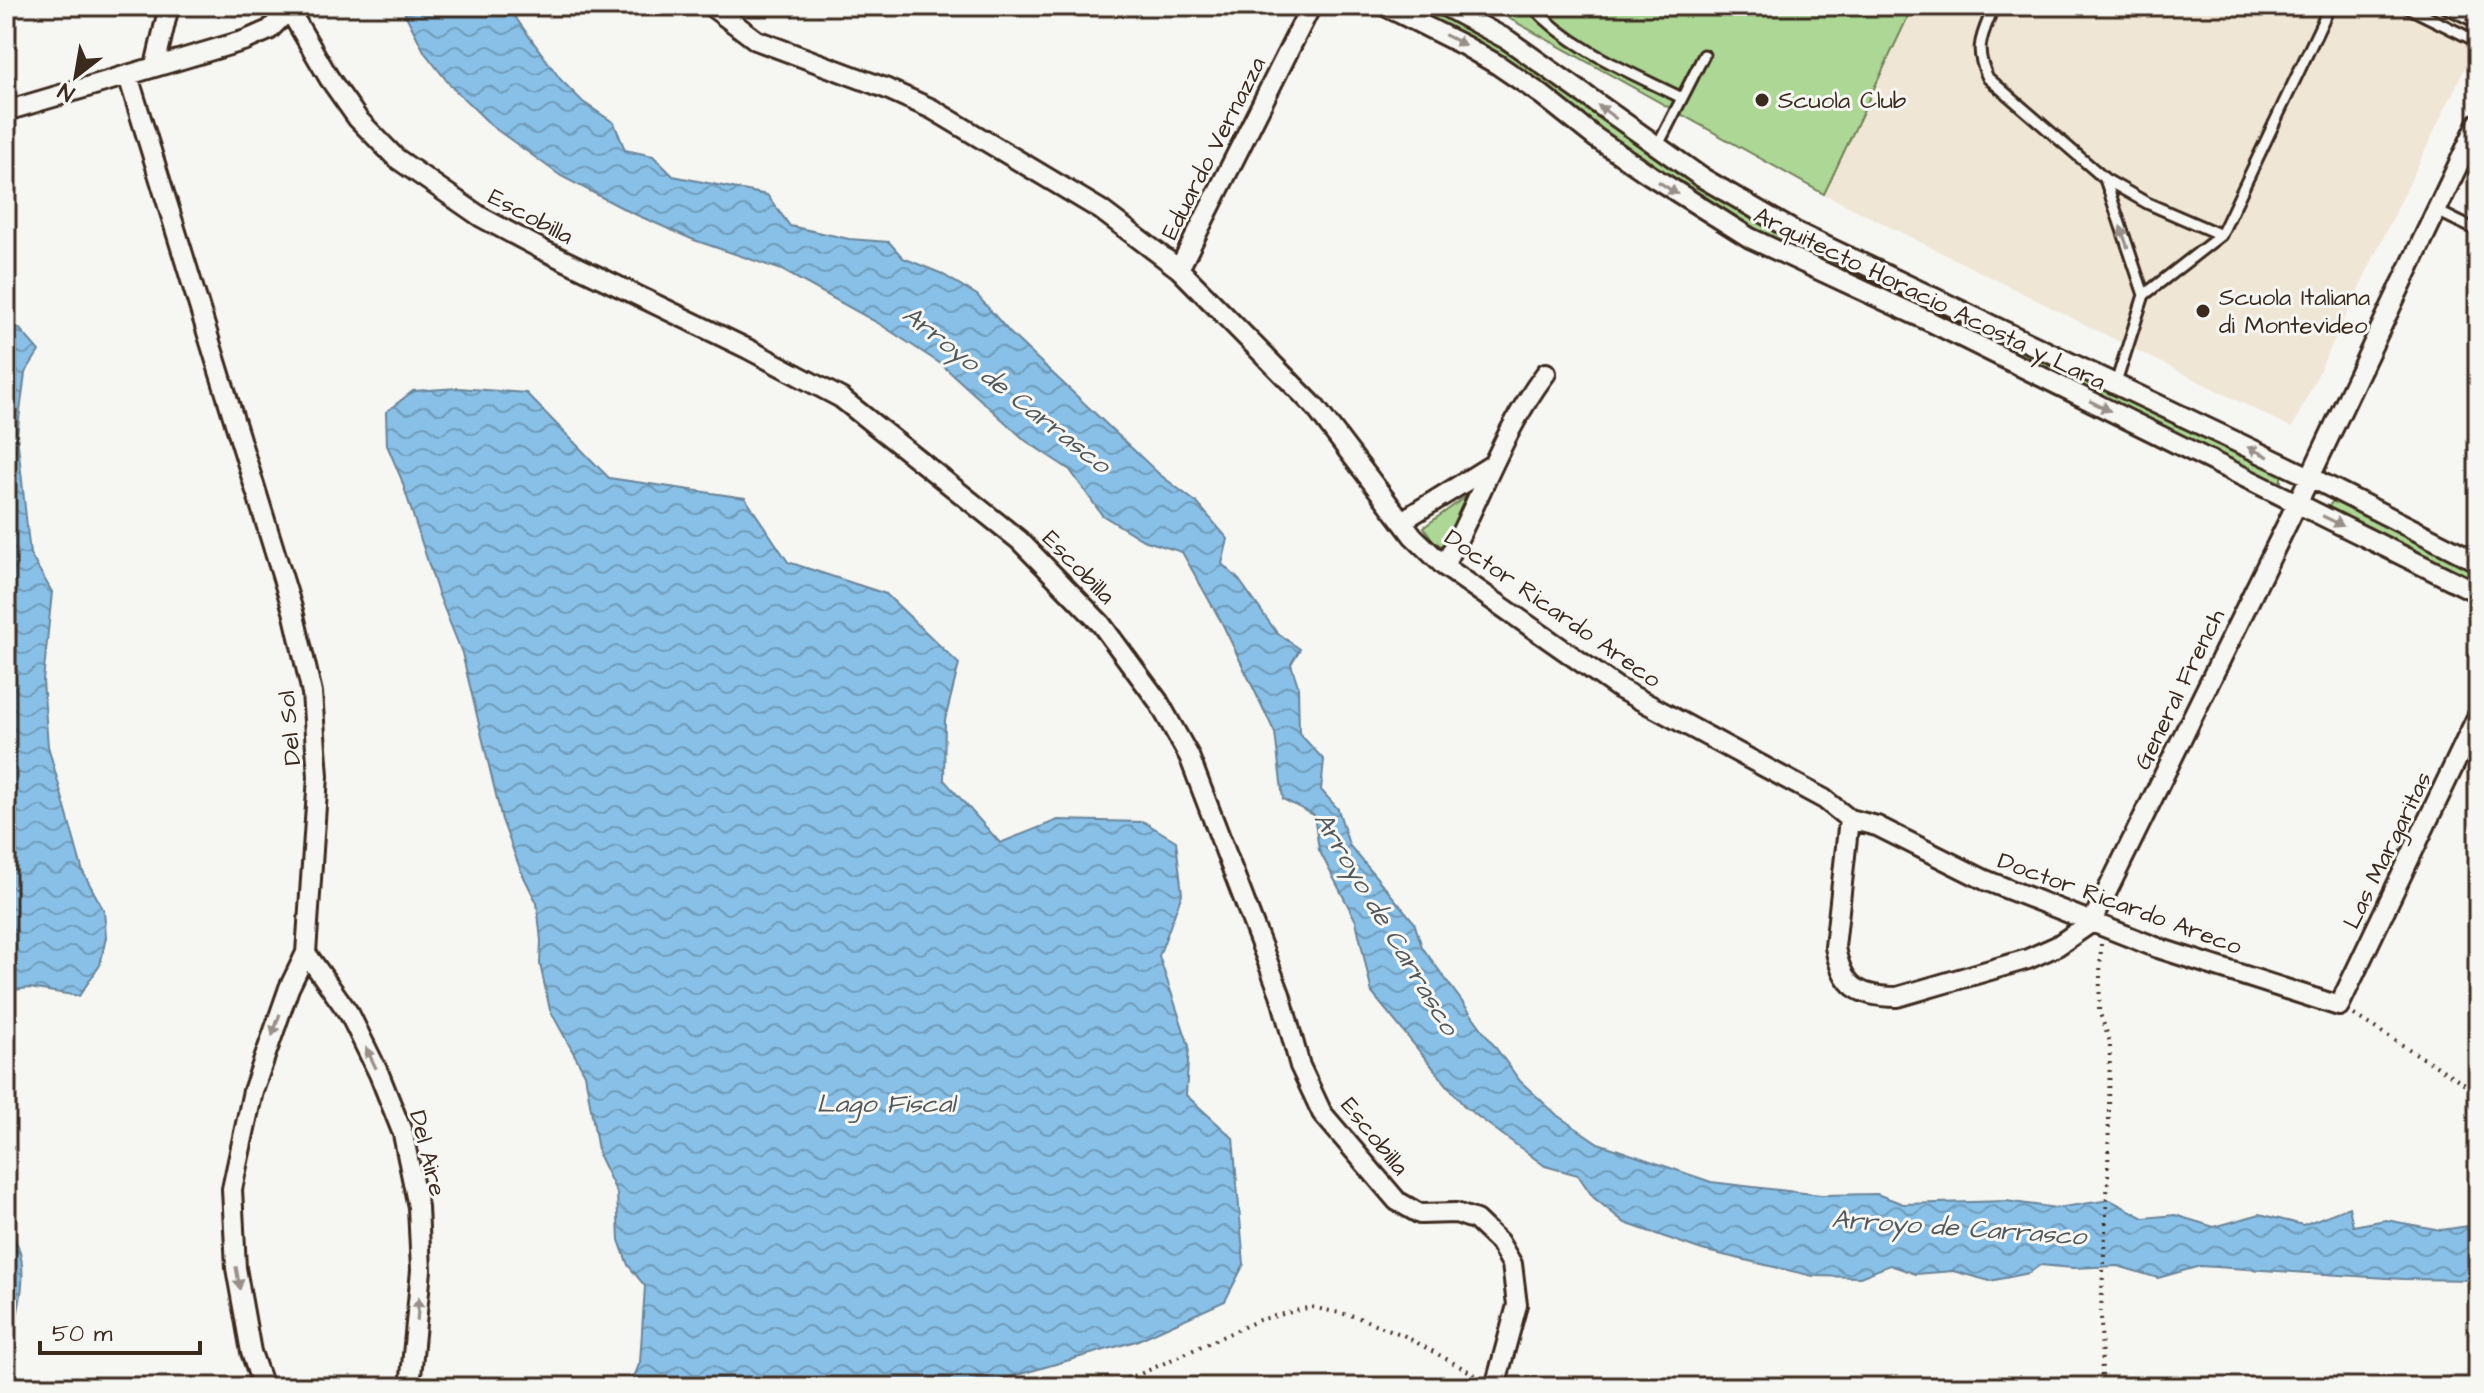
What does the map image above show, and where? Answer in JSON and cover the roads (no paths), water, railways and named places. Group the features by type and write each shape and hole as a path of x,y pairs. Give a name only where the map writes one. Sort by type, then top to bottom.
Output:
{"street":[{"path":"155,66 169,6"},
{"name":"Doctor Ricardo Areco","path":"711,6 756,40 932,109 1101,210 1179,269 1315,407 1423,547 1444,566 1618,688 1824,799 1849,819 1877,826 1985,880 2158,948 2339,1006"},
{"name":"Eduardo Vernazza","path":"1179,269 1311,6"},
{"name":"Arquitecto Horacio Acosta y Lara","path":"1385,6 1498,65 1650,175 1750,238 1931,322 2478,593"},
{"name":"Arquitecto Horacio Acosta y Lara","path":"1444,6 1528,52 1701,177 1794,231 2310,477 2478,562"},
{"path":"6,111 246,40 269,30 292,8"},
{"name":"Escobilla","path":"292,8 329,78 358,119 396,158 481,217 841,398 1019,540 1101,624 1158,701 1189,756 1280,994 1300,1066 1322,1113 1397,1201 1420,1214 1456,1213 1476,1220 1499,1242 1512,1264 1517,1305 1495,1386"},
{"name":"Del Sol","path":"128,76 304,653 316,732 318,776 306,953 289,988 253,1091 232,1189 236,1268 251,1352 263,1387"},
{"name":"General French","path":"2092,922 2310,477 2478,123"},
{"path":"2050,382 2061,360"},
{"path":"1444,566 1492,465 1533,390 1546,373"},
{"path":"1402,521 1492,465"},
{"name":"Las Margaritas","path":"2339,1006 2478,715"},
{"path":"1849,819 1835,947 1838,966 1859,991 1876,997 1897,997 2028,959 2057,946 2092,922"},
{"name":"Del Aire","path":"306,953 350,1015 379,1074 403,1134 418,1207 421,1270 410,1387"}],"lane":[{"path":"1532,6 1550,25 1587,50 1682,98"},
{"path":"1994,6 1979,43 1979,60 1988,78 2105,179 2147,203 2221,235"},
{"path":"2115,386 2144,295 2221,235 2330,6"},
{"path":"2405,6 2478,42"},
{"path":"2443,6 2478,23"},
{"path":"1657,147 1704,55"},
{"path":"2105,179 2144,295"},
{"path":"2437,211 2478,231"}],"water":[{"name":"Arroyo de Carrasco","path":"401,6 507,6 561,80 583,102 614,123 625,150 653,156 673,176 767,195 790,226 849,239 889,242 903,258 940,273 977,295 1010,333 1159,474 1197,503 1228,539 1222,564 1239,580 1277,633 1300,649 1291,664 1298,686 1299,733 1324,760 1321,790 1338,809 1349,845 1414,922 1422,947 1520,1081 1558,1116 1598,1143 1711,1182 1821,1195 1877,1194 1903,1204 2006,1201 2056,1208 2110,1200 2144,1218 2175,1215 2214,1227 2260,1214 2303,1225 2349,1207 2353,1226 2386,1220 2441,1230 2476,1225 2478,1280 2403,1279 2200,1266 2158,1278 2118,1266 2073,1268 2040,1265 2029,1273 1990,1281 1953,1271 1916,1274 1890,1265 1860,1277 1813,1276 1702,1250 1625,1223 1593,1197 1578,1175 1545,1166 1465,1107 1372,993 1356,921 1319,850 1314,815 1283,799 1275,733 1222,623 1182,552 1143,540 1102,515 1070,470 1026,441 941,364 878,323 782,270 694,240 630,212 561,176 493,127 451,86 425,53"},
{"path":"6,323 19,328 39,351 25,373 17,435 30,554 52,592 43,681 48,746 83,872 104,911 106,937 100,965 79,996 29,988 6,991"},
{"name":"Lago Fiscal","path":"458,388 526,393 609,478 745,498 788,562 886,594 959,664 945,720 944,780 1000,843 1058,820 1144,822 1176,841 1182,894 1159,956 1189,1046 1186,1095 1233,1138 1244,1264 1225,1301 1136,1341 975,1387 630,1387 640,1362 645,1286 628,1265 619,1240 617,1193 599,1156 585,1074 550,1010 540,964 537,903 502,820 462,653 387,445 386,412 413,391"},
{"path":"6,1227 16,1240 22,1273 18,1310 6,1361"}],"place":[{"name":"Scuola Club","path":"1762,100"},
{"name":"Scuola Italiana di Montevideo","path":"2203,311"}]}
